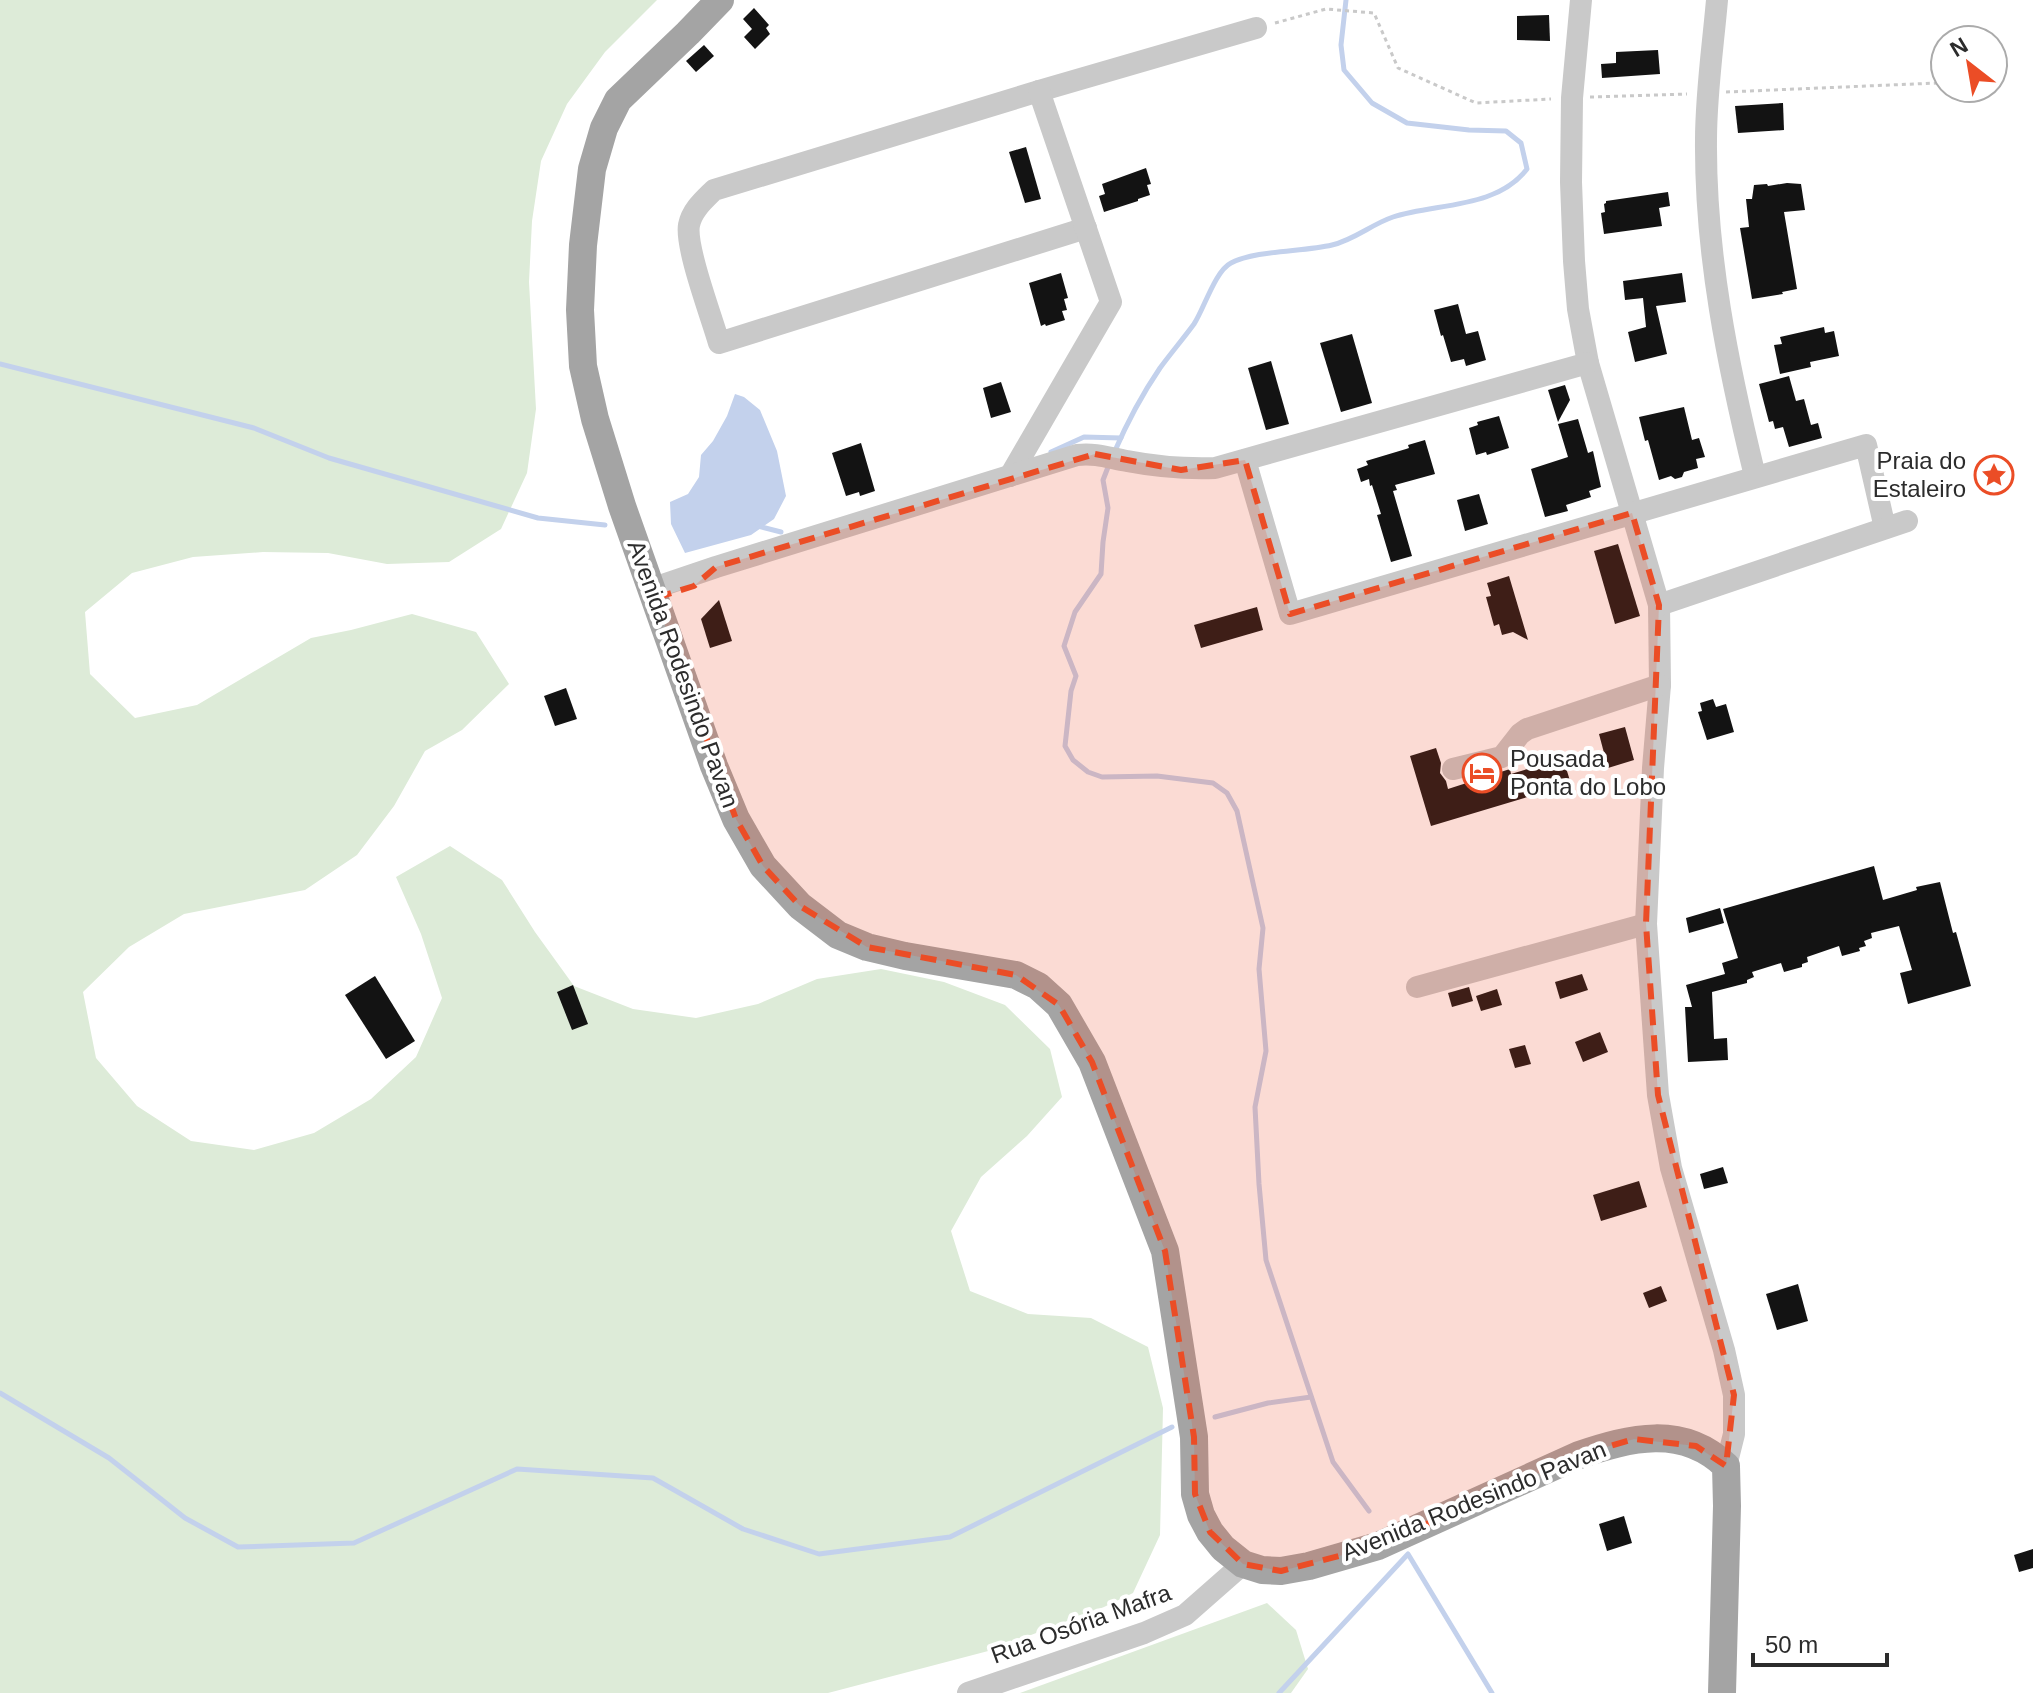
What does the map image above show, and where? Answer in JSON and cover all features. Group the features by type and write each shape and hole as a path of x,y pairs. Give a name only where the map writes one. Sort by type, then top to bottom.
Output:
{"main road":[{"name":"Avenida Rodesindo Pavan","path":"720,0 618,100 604,128 592,169 580,310 583,366 595,419 714,766 736,819 763,866 800,906 838,935 867,947 905,956 1016,975 1038,986 1059,1005 1092,1062 1165,1251 1194,1437 1195,1494 1210,1532 1223,1548 1243,1564 1262,1570 1281,1571 1378,1546 1579,1455 1634,1439 1661,1438 1696,1446 1713,1453 1726,1466"},
{"path":"1722,1693 1726,1466"}],"street":[{"path":"1581,0 1572,98 1571,182 1578,309 1588,363 1659,605 1660,685 1646,924 1658,1095 1668,1154 1734,1395 1734,1434 1726,1466"},
{"path":"1717,0 1709,93 1707,196 1721,324 1755,476"},
{"path":"1086,228 719,343 690,245 689,225 698,205 714,190 1256,28"},
{"path":"1010,476 1111,302 1039,91"},
{"path":"653,594 716,567 1077,455 1095,454 1181,470 1215,468 1588,363"},
{"path":"1245,460 1290,614 1866,445 1885,528"},
{"path":"1659,605 1907,521"},
{"path":"1453,769 1502,757 1527,729 1660,685"},
{"path":"1417,987 1646,924"},
{"name":"Rua Osória Mafra","path":"968,1693 1144,1633 1185,1615 1243,1564"}],"path":[{"path":"1256,28 1326,9 1374,13 1398,68 1476,103 1929,83"}],"highlighted area":[{"path":"1095,454 1181,470 1245,460 1290,614 1632,513 1659,605 1646,924 1658,1095 1734,1395 1726,1466 1696,1446 1634,1439 1579,1455 1378,1546 1281,1571 1243,1564 1210,1532 1195,1494 1194,1437 1165,1251 1092,1062 1059,1005 1016,975 867,947 800,906 763,866 736,819 655,598 694,586 716,567"}],"green space":[{"path":"0,0 657,0 605,52 567,104 541,161 532,221 529,282 536,409 527,473 501,529 449,562 387,564 328,553 263,552 193,557 132,573 85,612 90,674 135,718 197,705 311,638 412,614 476,632 509,684 462,730 425,751 394,806 357,855 305,890 184,914 129,947 83,992 96,1058 137,1106 191,1141 254,1150 314,1133 371,1099 416,1057 442,998 421,934 396,877 450,846 502,880 574,986 633,1009 696,1018 758,1004 817,979 881,969 944,982 1005,1005 1050,1049 1062,1097 1027,1136 981,1177 951,1231 970,1291 1028,1314 1091,1318 1148,1347 1163,1408 1160,1535 1133,1593 992,1650 828,1693 0,1693"},
{"path":"1267,1603 1296,1630 1308,1669 1291,1693 1020,1693"}],"water":[{"path":"735,394 760,410 777,451 786,496 774,519 751,535 685,553 671,524 670,502 688,494 699,477 701,455 727,416"}],"building":[{"path":"754,8 769,25 766,28 770,34 755,49 744,37 752,29 743,19"},
{"path":"1549,15 1550,41 1517,40 1517,16"},
{"path":"704,45 714,56 696,72 686,61"},
{"path":"1658,50 1660,74 1602,78 1601,64 1616,63 1616,52"},
{"path":"1783,103 1784,130 1738,133 1735,106"},
{"path":"1026,147 1041,199 1025,203 1009,152"},
{"path":"1146,168 1151,184 1147,185 1150,195 1104,212 1099,196 1105,194 1102,184"},
{"path":"1801,184 1805,210 1784,212 1797,289 1752,299 1740,228 1749,227 1746,199 1752,199 1754,185"},
{"path":"1668,192 1670,206 1659,208 1662,226 1604,234 1601,213 1605,212 1606,201"},
{"path":"1061,273 1068,298 1064,299 1067,310 1062,311 1065,320 1041,326 1029,283"},
{"path":"1682,273 1686,302 1656,306 1667,354 1635,362 1628,332 1646,327 1643,298 1625,300 1623,281"},
{"path":"1458,304 1466,334 1478,331 1486,360 1466,366 1464,359 1451,362 1434,310"},
{"path":"1824,327 1825,333 1834,331 1839,356 1810,362 1811,367 1780,374 1774,345 1782,344 1780,337"},
{"path":"1352,334 1372,403 1341,412 1320,343"},
{"path":"1271,361 1289,424 1266,430 1248,368"},
{"path":"1789,376 1796,401 1804,399 1811,425 1818,423 1822,438 1789,447 1783,427 1775,429 1773,421 1769,422 1759,384"},
{"path":"1001,382 1011,412 991,418 983,388"},
{"path":"1565,385 1570,400 1558,422 1548,390"},
{"path":"1684,407 1692,440 1699,438 1705,457 1696,459 1698,468 1684,472 1682,477 1675,479 1671,476 1659,480 1639,417"},
{"path":"1499,416 1509,448 1476,455 1469,428 1478,425 1477,422"},
{"path":"1578,419 1588,453 1593,451 1601,487 1589,491 1591,497 1566,505 1568,511 1545,517 1531,469 1568,457 1558,424"},
{"path":"1425,440 1435,474 1395,485 1397,490 1393,491 1412,556 1391,562 1372,485 1369,479 1361,482 1357,469 1368,465 1366,461"},
{"path":"861,443 875,491 846,496 832,453"},
{"path":"1479,494 1488,524 1465,531 1457,500"},
{"path":"1618,544 1640,616 1615,624 1594,551"},
{"path":"1509,576 1528,640 1513,632 1502,635 1499,624 1494,626 1486,597 1491,596 1487,583"},
{"path":"719,600 732,641 710,648 701,619"},
{"path":"1257,607 1263,630 1201,648 1194,625"},
{"path":"566,688 577,719 555,726 544,696"},
{"path":"1713,699 1716,707 1726,704 1734,732 1707,740 1698,712 1702,711 1700,703"},
{"path":"1625,727 1634,760 1608,768 1599,734"},
{"path":"1436,748 1441,763 1440,773 1448,789 1510,769 1511,774 1563,758 1571,784 1431,826 1410,756"},
{"path":"1874,866 1883,900 1917,890 1916,887 1940,882 1971,986 1908,1004 1900,973 1912,970 1899,926 1871,933 1872,938 1864,941 1866,946 1859,948 1860,951 1842,956 1839,946 1807,957 1808,962 1802,967 1784,972 1781,963 1752,972 1754,977 1747,983 1712,992 1714,1039 1727,1038 1728,1060 1688,1062 1685,1007 1692,1007 1686,985 1725,974 1722,963 1738,958 1723,909"},
{"path":"1720,908 1724,923 1689,933 1686,918"},
{"path":"1582,974 1588,990 1560,999 1555,982"},
{"path":"375,976 415,1041 386,1059 345,995"},
{"path":"573,985 588,1024 572,1030 557,992"},
{"path":"1469,987 1473,1001 1452,1007 1448,993"},
{"path":"1497,989 1502,1005 1481,1011 1476,996"},
{"path":"1600,1032 1608,1052 1583,1062 1575,1042"},
{"path":"1525,1045 1531,1064 1515,1068 1509,1049"},
{"path":"1723,1167 1728,1183 1704,1189 1700,1174"},
{"path":"1639,1181 1647,1207 1601,1221 1593,1195"},
{"path":"1798,1284 1808,1321 1777,1330 1766,1294"},
{"path":"1661,1286 1667,1301 1649,1308 1643,1293"},
{"path":"1624,1516 1632,1543 1607,1551 1599,1524"},
{"path":"2033,1549 2033,1568 2019,1572 2014,1555"}],"waterway":[{"path":"1114,453 1147,388 1194,324 1225,267 1241,259 1266,253 1332,245 1393,217 1483,198 1514,182 1527,169 1521,143 1506,131 1407,123 1372,103 1344,70 1341,45 1346,0"},
{"path":"0,364 254,428 329,458 538,518 605,525"},
{"path":"1051,452 1084,437 1121,438"},
{"path":"1110,462 1103,480 1108,508 1101,574 1075,612 1064,646 1076,676 1071,691 1065,746 1073,760 1088,772 1102,777 1157,776 1213,783 1227,793 1237,811 1263,928 1259,969 1266,1051 1255,1107 1266,1260 1333,1462 1369,1511"},
{"path":"758,526 781,532"},
{"path":"0,1393 109,1458 185,1518 238,1547 354,1543 517,1469 653,1478 743,1529 819,1554 950,1537 1172,1427"},
{"path":"1215,1417 1268,1403 1311,1397"},
{"path":"1279,1693 1408,1554 1492,1693"}],"place":[{"name":"Praia do Estaleiro","path":"1994,475"},
{"name":"Pousada Ponta do Lobo","path":"1482,773"}]}
